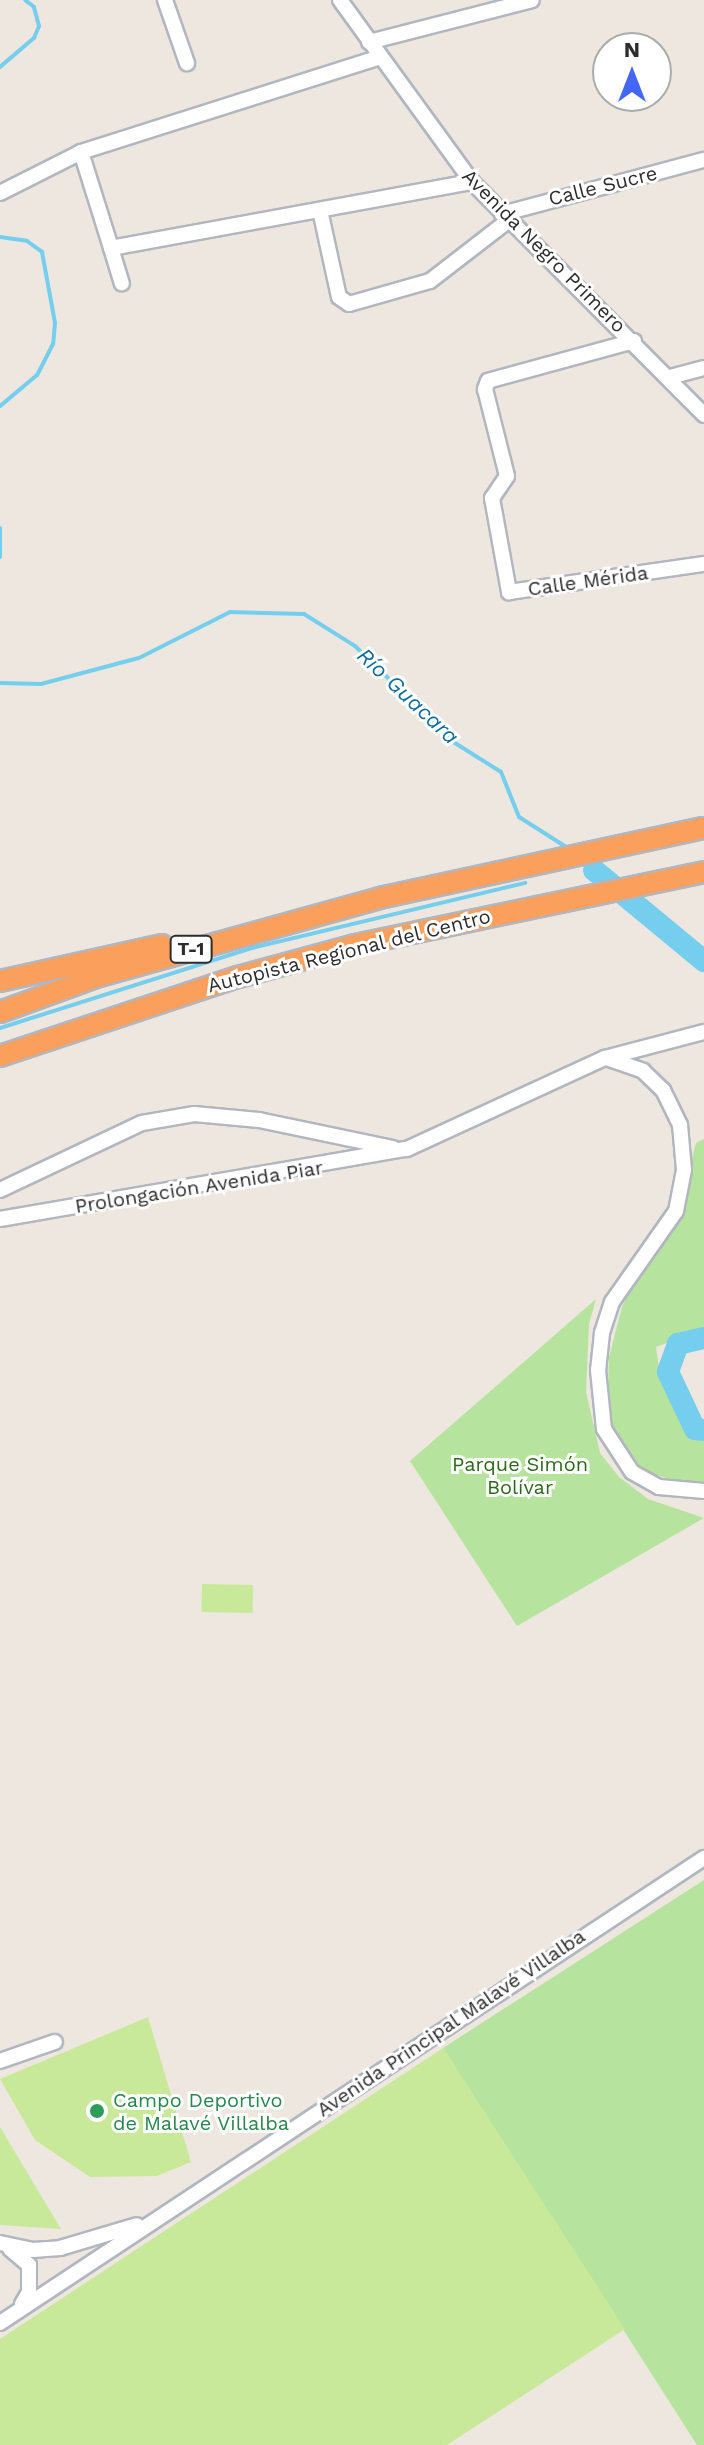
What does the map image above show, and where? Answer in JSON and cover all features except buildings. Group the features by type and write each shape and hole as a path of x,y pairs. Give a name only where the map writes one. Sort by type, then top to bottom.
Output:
{"highway":[{"name":"Autopista Regional del Centro","path":"0,1012 99,976 384,897 704,828"},
{"name":"Autopista Regional del Centro","path":"0,1056 115,1016 355,945 511,910 696,874"},
{"path":"0,981 228,930 331,899 384,897"},
{"path":"0,1064 115,1016"}],"street":[{"path":"165,0 187,63"},
{"name":"Avenida Negro Primero","path":"340,0 378,58 472,182 670,377 704,415"},
{"path":"369,42 532,0"},
{"path":"1,193 81,152 378,58"},
{"path":"81,152 122,283"},
{"name":"Calle Sucre","path":"505,217 704,160"},
{"path":"111,248 472,182"},
{"path":"320,210 339,297 349,304 430,281 505,217"},
{"name":"Calle Mérida","path":"634,341 488,381 485,389 507,476 492,498 509,592 704,564"},
{"path":"670,377 704,368"},
{"name":"Prolongación Avenida Piar","path":"0,1219 345,1163 397,1149 605,1058 704,1032"},
{"path":"643,1071 658,1046"},
{"path":"605,1058 643,1071 663,1090 680,1125 682,1188 664,1232 612,1302 598,1370 604,1429 632,1472 659,1487 704,1491"},
{"name":"Prolongación Avenida Piar","path":"0,1190 142,1123 194,1114 259,1120 397,1149"},
{"name":"Avenida Principal Malavé Villalba","path":"0,2323 704,1858"},
{"path":"0,2061 55,2042"},
{"path":"0,2244 33,2250 60,2248 164,2215"},
{"path":"0,2244 29,2265 29,2292 17,2309 0,2313"}],"green space":[{"name":"Parque Simón Bolívar","path":"704,1139 704,1329 656,1347 659,1369 685,1431 704,1441 704,1482 685,1484 644,1471 607,1428 609,1357 622,1307 636,1276 672,1232 696,1143"},
{"name":"Parque Simón Bolívar","path":"596,1299 589,1324 586,1392 600,1453 619,1477 648,1499 704,1518 517,1626 410,1461"},
{"path":"202,1584 253,1585 253,1613 202,1612"},
{"path":"704,1880 704,2445 697,2445 443,2048"},
{"name":"Campo Deportivo de Malavé Villalba","path":"148,2017 191,2162 157,2176 90,2177 35,2140 0,2079"},
{"path":"443,2048 625,2329 447,2445 0,2445 0,2339"},
{"path":"0,2127 61,2229 0,2225"}],"waterway":[{"name":"Río Guacara","path":"0,67 34,38 39,26 34,7 25,0"},
{"name":"Río Guacara","path":"0,237 27,241 42,252 55,323 53,344 37,375 0,406"},
{"name":"Río Guacara","path":"0,528 0,557"},
{"name":"Río Guacara","path":"0,683 41,684 139,658 230,612 304,614 355,646 455,743 501,772 519,817 571,850"},
{"name":"Río Guacara","path":"584,861 594,870"},
{"name":"Río Guacara","path":"594,870 704,961"},
{"path":"0,1028 252,948 525,883"},
{"name":"Río Guacara","path":"704,1338 678,1344 668,1372 695,1429 704,1430"}],"place":[{"name":"Campo Deportivo de Malavé Villalba","path":"97,2111"}]}
